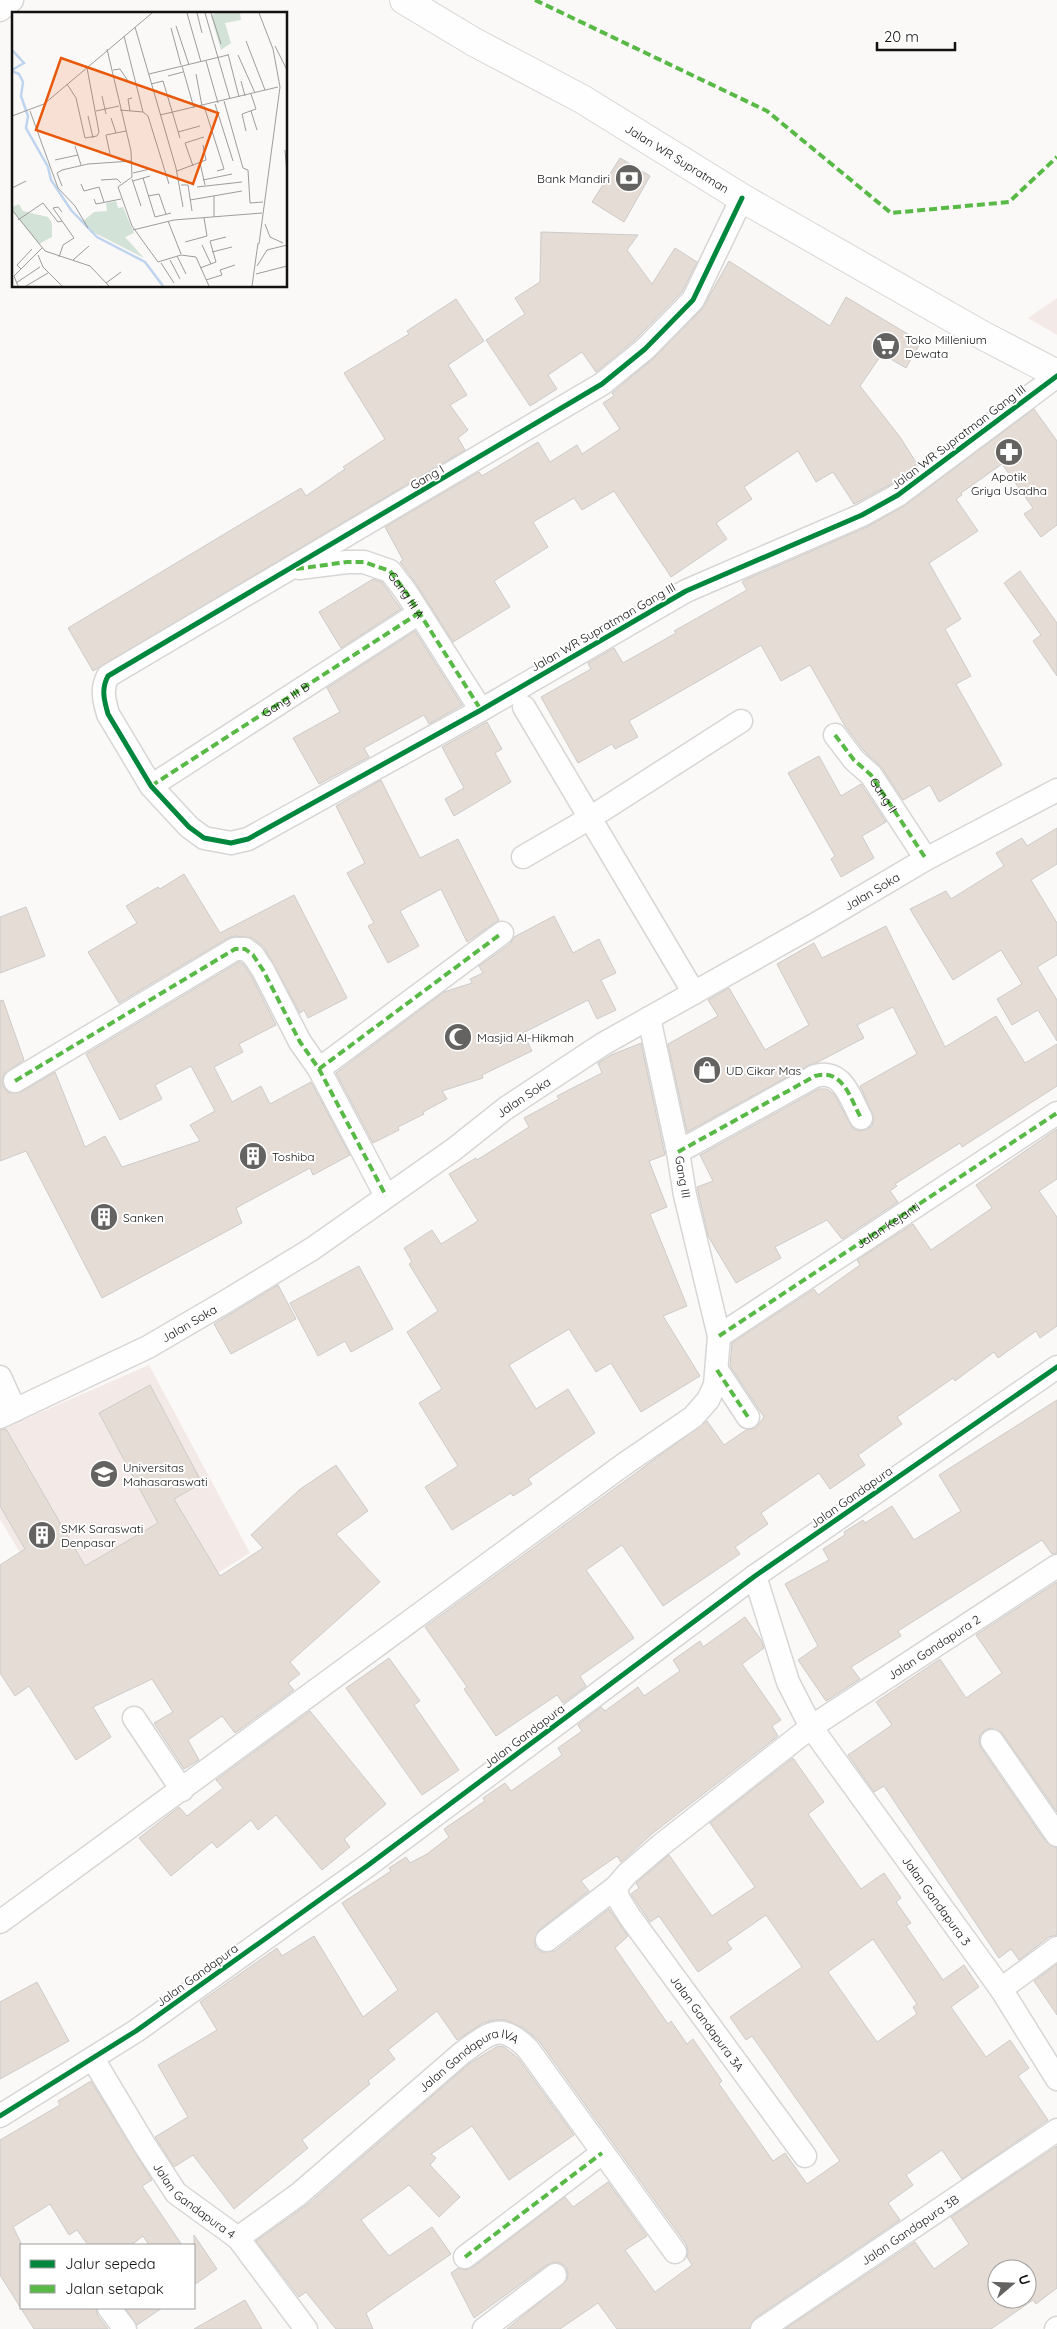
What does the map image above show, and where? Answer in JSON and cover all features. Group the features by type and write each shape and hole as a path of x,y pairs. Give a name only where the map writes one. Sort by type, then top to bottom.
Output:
{"main road":[{"name":"Jalan WR Supratman","path":"404,0 474,42 582,99 742,198 1057,375"}],"street":[{"path":"0,10 12,0"},
{"name":"Gang I","path":"151,786 104,702 103,685 108,676 184,633 285,570 602,384 645,349 693,300 742,198"},
{"name":"Jalan WR Supratman Gang III","path":"151,786 189,827 204,838 231,843 248,839 481,710 686,591 862,515 898,495 1057,375"},
{"name":"Gang III A","path":"285,570 347,562 364,562 390,571 481,710"},
{"name":"Gang III B","path":"151,786 419,613"},
{"path":"524,707 694,992"},
{"path":"523,857 590,818 742,721"},
{"name":"Gang II","path":"835,735 854,760 871,775 926,859"},
{"name":"Jalan Soka","path":"7,1413 148,1347 312,1248 453,1150 506,1108 602,1044 926,859 1057,790"},
{"path":"319,1069 502,933"},
{"path":"15,1081 235,949 245,949 253,955 263,970 300,1042 319,1069 386,1196"},
{"name":"Gang III","path":"0,1922 623,1465 693,1417 708,1400 715,1385 719,1336 685,1195 678,1152 649,1018"},
{"path":"678,1152 815,1076 824,1073 832,1074 842,1083 861,1118"},
{"name":"Jalan Kejanti","path":"719,1336 1057,1113"},
{"name":"Jalan Gandapura","path":"0,2116 136,2031 368,1866 755,1576 1057,1367"},
{"path":"717,1370 748,1417"},
{"path":"0,1377 7,1413"},
{"name":"Jalan Gandapura 2","path":"811,1727 1057,1566"},
{"name":"Jalan Gandapura 3","path":"755,1576 788,1682 811,1727 1001,1989 1057,2079"},
{"path":"134,1718 182,1790"},
{"path":"548,1940 616,1887 627,1874 660,1845 811,1727"},
{"path":"992,1740 1057,1835"},
{"name":"Jalan Gandapura 3A","path":"616,1887 618,1898 630,1917 805,2156"},
{"path":"1001,1989 1057,1948"},
{"name":"Jalan Gandapura IVA","path":"238,2238 299,2194 462,2053 484,2037 503,2032 515,2036 528,2049 675,2252"},
{"name":"Jalan Gandapura 4","path":"93,2059 176,2193 238,2238 299,2327"},
{"name":"Jalan Gandapura 3B","path":"762,2329 1057,2130"},
{"path":"465,2257 602,2153"},
{"path":"484,2329 555,2275"},
{"path":"111,2309 125,2329"}],"shaded area":[{"path":"1057,298 1057,335 1028,318"},
{"name":"Universitas Mahasaraswati","path":"149,1365 250,1553 82,1657 0,1519 0,1430"}],"building":[{"path":"620,158 650,176 624,222 592,202"},
{"path":"541,232 638,235 627,250 652,284 675,248 697,262 682,292 636,339 596,372 582,352 548,375 557,389 530,406 486,340 525,314 515,298 540,282"},
{"path":"729,261 830,326 846,297 921,342 906,368 882,354 860,386 900,437 917,464 891,484 854,504 833,472 816,482 798,451 744,487 752,499 716,523 727,539 671,577 614,491 582,510 574,498 533,522 548,547 494,581 510,607 453,642 400,562 403,560 385,527 479,472 482,476 538,442 550,462 577,445 582,454 620,429 603,403 614,396 612,393 654,358 702,309"},
{"path":"456,299 484,341 448,365 467,395 450,405 468,430 458,438 465,450 93,671 68,628 301,488 306,496 345,469 343,467 385,439 344,373 409,334 407,331"},
{"path":"1034,409 1057,441 1057,525 1041,537 1024,514 1033,508 1002,464 961,493 962,495 956,499 978,531 929,563 961,619 945,629 971,676 956,684 1002,765 939,802 930,785 903,800 882,768 864,751 845,726 810,665 781,681 761,645 629,721 638,737 615,749 612,744 578,763 541,697 591,669 588,663 614,648 623,663 676,633 674,631 747,590 742,582 747,579 867,527 904,506"},
{"path":"1020,571 1057,623 1057,676 1033,641 1041,635 1004,583"},
{"path":"373,579 382,582 401,609 341,648 319,612"},
{"path":"415,631 462,705 429,724 424,715 364,748 369,757 319,784 293,738 340,712 327,688"},
{"path":"487,722 502,749 495,753 511,782 454,816 445,799 464,788 442,747"},
{"path":"819,756 841,796 861,784 886,822 862,836 874,858 841,877 831,859 835,856 788,773"},
{"path":"381,780 420,858 458,839 499,920 467,942 441,889 400,911 419,946 388,963 368,926 374,923 347,873 365,863 336,806"},
{"path":"1057,828 1057,864 1031,880 1057,923 1057,955 1037,967 1057,1000 1057,1041 1038,1010 1012,1025 997,999 1022,984 1001,950 953,980 910,909 946,891 951,899 1004,866 996,853 1022,838 1027,846"},
{"path":"184,874 220,933 294,895 347,998 308,1018 304,1010 300,1013 264,947 252,938 235,936 228,938 119,1003 88,952 137,923 126,906 158,887 160,889"},
{"path":"26,907 45,956 0,973 0,917"},
{"path":"554,916 573,953 599,939 616,973 601,980 616,1010 597,1019 588,1000 523,1033 532,1051 482,1075 483,1078 442,1091 447,1099 423,1112 424,1114 398,1127 399,1130 373,1143 336,1073 444,992 472,983 470,979 483,973 479,966 510,944 514,937"},
{"path":"886,926 945,1047 996,1016 1025,1063 1057,1044 1057,1086 962,1147 960,1143 895,1184 897,1186 890,1191 898,1202 842,1239 827,1220 775,1247 781,1258 736,1283 708,1236 697,1187 713,1181 700,1155 819,1089 827,1089 834,1094 853,1129 866,1130 872,1126 874,1118 860,1086 917,1054 893,1007 857,1025 864,1038 809,1065 687,1132 668,1044 718,1016 708,1000 729,988 765,1050 809,1025 777,964 814,943 822,958"},
{"path":"239,962 243,964 252,977 276,1025 239,1044 243,1052 214,1067 232,1102 261,1086 270,1104 311,1082 350,1155 313,1175 310,1168 236,1208 242,1223 102,1298 26,1151 0,1161 0,1001 3,1000 24,1060 4,1074 2,1082 4,1088 9,1093 21,1092 55,1072 85,1147 105,1136 122,1167 200,1141 190,1125 215,1111 191,1066 155,1085 162,1099 120,1120 86,1054"},
{"path":"641,1043 665,1155 649,1161 667,1207 650,1214 687,1306 663,1316 700,1376 641,1412 611,1363 596,1372 569,1329 509,1365 536,1409 568,1389 595,1433 528,1479 532,1484 513,1496 511,1493 452,1530 425,1487 458,1466 419,1403 442,1389 407,1332 438,1311 409,1264 412,1262 404,1248 432,1230 441,1244 478,1221 449,1174 476,1158 477,1160 529,1127 524,1118 559,1099 557,1096 602,1073 598,1063 611,1055"},
{"path":"1057,1129 1057,1179 1039,1191 1057,1217 1057,1326 1040,1338 1036,1331 998,1358 994,1352 955,1381 953,1378 897,1417 902,1424 858,1455 865,1465 830,1489 819,1473 761,1513 768,1524 735,1547 740,1554 663,1606 622,1545 586,1570 634,1638 580,1676 586,1686 563,1703 557,1695 496,1736 464,1689 467,1687 425,1627 707,1421 724,1445 746,1430 756,1428 764,1417 730,1366 732,1343 814,1289 818,1295 860,1265 857,1260 913,1224 931,1250 992,1208 976,1185"},
{"path":"359,1266 393,1329 351,1352 345,1341 318,1356 290,1303"},
{"path":"278,1285 296,1319 231,1354 214,1324"},
{"path":"150,1385 202,1483 174,1499 220,1576 263,1548 251,1535 299,1490 336,1465 368,1511 336,1534 380,1582 290,1662 300,1674 288,1683 294,1690 235,1733 222,1716 188,1740 199,1760 184,1769 154,1723 173,1712 152,1679 93,1707 111,1737 76,1760 29,1686 15,1696 0,1673 0,1565 25,1549 0,1506 0,1430 6,1429 85,1566 158,1523 99,1413"},
{"path":"1057,1400 1057,1553 1052,1554 1042,1540 898,1631 901,1636 851,1667 860,1679 826,1701 798,1660 818,1646 785,1584 829,1560 823,1549 845,1535 844,1532 863,1520 865,1523 892,1506 914,1540 961,1511 939,1475"},
{"path":"1057,1582 1057,1812 1002,1733 991,1728 985,1730 980,1735 979,1742 981,1748 1046,1842 1057,1848 1057,1935 1049,1937 1019,1960 1011,1949 999,1958 884,1786 874,1792 848,1755 892,1725 876,1702 940,1659 966,1698 1002,1673 976,1635"},
{"path":"745,1617 761,1640 764,1648 742,1664 781,1720 772,1726 778,1736 653,1833 621,1862 617,1856 581,1881 589,1891 539,1930 534,1941 536,1948 542,1952 555,1951 609,1909 628,1936 615,1948 668,2024 671,2021 687,2044 693,2039 722,2081 719,2084 773,2161 785,2153 807,2184 840,2161 752,2036 746,2040 730,2017 802,1967 766,1915 727,1942 732,1949 698,1972 659,1916 650,1922 631,1894 639,1888 636,1883 669,1855 712,1916 755,1887 710,1823 793,1758 824,1802 808,1814 861,1889 884,1873 901,1898 896,1902 911,1923 906,1926 943,1980 964,1965 979,1987 951,2007 986,2057 1010,2040 1029,2068 1018,2076 1048,2120 962,2179 942,2150 906,2175 913,2185 888,2203 900,2220 755,2318 749,2329 617,2329 598,2303 560,2329 507,2329 567,2280 566,2267 554,2262 547,2265 474,2318 451,2273 458,2268 466,2270 473,2267 565,2197 573,2207 608,2182 647,2236 625,2250 655,2292 692,2265 687,2257 686,2244 539,2041 525,2029 506,2020 494,2020 483,2023 457,2040 437,2011 388,2050 395,2059 368,2081 370,2084 302,2140 308,2148 234,2209 193,2155 174,2167 155,2137 188,2117 158,2065 217,2030 200,2002 277,1948 282,1956 314,1936 363,2017 398,1990 342,1903 391,1871 389,1868 406,1857 410,1863 427,1854 449,1837 444,1829 485,1801 483,1798 505,1783 511,1791 562,1755 558,1748 582,1731 578,1725 601,1707 605,1711 638,1687 644,1696 680,1671 673,1660 700,1641 703,1647","holes":["873,1939 917,2004 913,2007 917,2014 877,2042 828,1972"]},
{"path":"389,1658 420,1701 414,1705 459,1770 422,1795 346,1688"},
{"path":"310,1711 386,1804 344,1839 350,1847 322,1870 276,1815 258,1830 251,1820 217,1848 212,1842 171,1876 139,1838 179,1807 187,1816 223,1788 216,1780"},
{"path":"1057,1964 1057,2015 1034,1981"},
{"path":"37,1982 69,2041 0,2079 0,2002"},
{"path":"498,2046 504,2047 518,2058 574,2135 509,2180 472,2126 431,2154 436,2158 430,2165 460,2197 439,2217 409,2185 361,2220 389,2256 432,2227 451,2254 366,2313 373,2329 336,2329 306,2292 299,2297 256,2241 308,2204 470,2063"},
{"path":"91,2081 152,2180 142,2186 181,2244 148,2244 143,2236 132,2244 87,2244 77,2230 69,2235 50,2204 13,2227 21,2243 20,2307 0,2275 0,2140 60,2105 58,2101"},
{"path":"1057,2146 1057,2288 1037,2303 1037,2259 987,2259 987,2309 1020,2309 991,2329 785,2329 915,2242 934,2269 969,2244 951,2217"},
{"path":"194,2235 217,2269 195,2284 195,2244"},
{"path":"245,2300 262,2329 194,2329"},
{"path":"21,2309 96,2309 98,2316 108,2329 34,2329"},
{"path":"126,2309 161,2309 137,2325"}],"marked path":[{"path":"535,0 767,111 891,213 1009,202 1057,157"},
{"path":"296,569 347,562 364,562 390,571 406,592 481,710"},
{"path":"151,786 419,613"},
{"path":"835,735 854,760 871,775 926,859"},
{"path":"319,1069 502,933"},
{"path":"15,1081 235,949 245,949 253,955 263,970 300,1042 319,1069 386,1196"},
{"path":"678,1152 815,1076 832,1076 839,1080 849,1094 861,1118"},
{"path":"719,1336 1057,1113"},
{"path":"717,1370 748,1417"},
{"path":"465,2257 602,2153"}],"cycle path":[{"path":"742,198 693,300 645,349 602,384 108,676 104,690 108,714 151,786 189,827 204,838 231,843 248,839 481,710 686,591 862,515 898,495 1057,376"},
{"path":"0,2116 136,2031 367,1866 755,1576 1057,1367"}],"place":[{"name":"Bank Mandiri","path":"629,178"},
{"name":"Toko Millenium Dewata","path":"886,346"},
{"name":"Apotik Griya Usadha","path":"1009,452"},
{"name":"Masjid Al-Hikmah","path":"458,1037"},
{"name":"UD Cikar Mas","path":"707,1070"},
{"name":"Toshiba","path":"253,1156"},
{"name":"Sanken","path":"104,1217"},
{"name":"Universitas Mahasaraswati","path":"104,1474"},
{"name":"SMK Saraswati Denpasar","path":"42,1535"}]}
